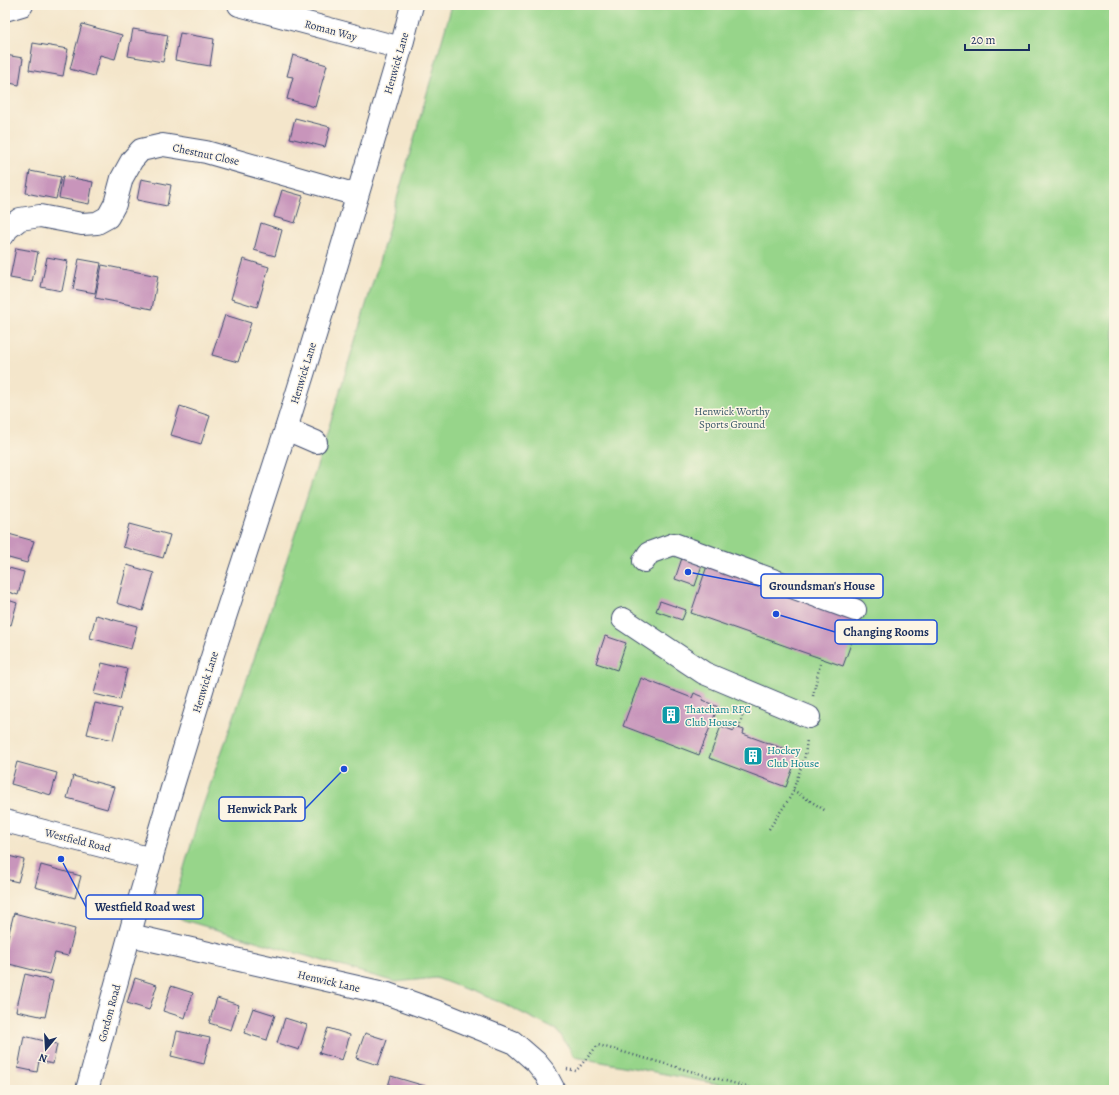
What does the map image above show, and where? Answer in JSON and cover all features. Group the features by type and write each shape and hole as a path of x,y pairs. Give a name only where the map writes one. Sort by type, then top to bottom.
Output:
{"street":[{"path":"5,10 22,5"},
{"name":"Roman Way","path":"238,5 401,48"},
{"name":"Henwick Lane","path":"412,5 401,48 357,195 286,429 213,654 130,935 388,994 441,1013 513,1042 545,1075"},
{"name":"Chestnut Close","path":"5,233 7,229 20,219 40,216 82,224 97,223 108,217 115,204 122,178 132,160 141,150 163,145 206,152 357,195"},
{"path":"286,429 316,442"},
{"path":"644,561 649,553 674,544 855,610"},
{"path":"624,619 704,673 809,717"},
{"name":"Westfield Road","path":"5,821 152,859"},
{"name":"Gordon Road","path":"87,1090 130,935"}],"path":[{"path":"769,829 791,796 805,756 809,717 820,664"},
{"path":"793,790 826,811"},
{"path":"545,1075 576,1071 598,1045 758,1090"}],"green space":[{"name":"Henwick Worthy Sports Ground","path":"452,5 1114,5 1114,1090 750,1090 575,1057 558,1031 502,1003 436,978 395,982 170,916 198,820 264,630 318,463 379,262"}],"building":[{"path":"82,24 122,35 115,59 100,55 94,76 70,69"},
{"path":"133,29 168,35 163,62 128,56"},
{"path":"180,33 214,39 210,66 175,60"},
{"path":"33,43 68,49 63,76 29,70"},
{"path":"5,55 23,58 19,85 5,82"},
{"path":"293,55 327,65 315,107 287,99 293,77 287,76"},
{"path":"295,118 330,127 325,147 290,138"},
{"path":"30,171 61,177 56,199 26,193"},
{"path":"63,176 93,182 89,204 59,198"},
{"path":"141,179 171,185 167,206 137,200"},
{"path":"282,190 303,196 295,223 274,217"},
{"path":"261,223 282,230 275,256 254,250"},
{"path":"16,248 38,252 32,282 10,278"},
{"path":"47,257 68,261 62,291 41,287"},
{"path":"79,259 101,263 95,293 73,289"},
{"path":"243,259 269,267 257,307 231,299"},
{"path":"102,265 158,276 152,309 95,298"},
{"path":"225,315 251,323 238,362 212,355"},
{"path":"180,406 210,416 201,444 171,435"},
{"path":"129,524 170,535 163,558 123,547"},
{"path":"5,533 34,541 27,563 5,557"},
{"path":"682,558 702,565 695,586 675,579"},
{"path":"708,563 861,616 843,666 691,613"},
{"path":"127,565 154,573 143,611 117,603"},
{"path":"5,567 24,572 18,595 5,591"},
{"path":"5,599 17,603 11,625 5,623"},
{"path":"660,601 686,610 682,620 656,611"},
{"path":"96,615 137,626 131,649 90,638"},
{"path":"605,636 626,643 617,670 596,663"},
{"path":"102,663 127,669 120,700 94,694"},
{"name":"Thatcham RFC Club House","path":"641,678 692,698 694,693 703,697 702,700 718,707 699,755 623,726"},
{"path":"95,703 121,709 113,740 87,734"},
{"name":"Hockey Club House","path":"721,726 734,731 735,727 744,730 743,734 798,754 786,787 709,758"},
{"path":"17,762 57,773 51,795 11,784"},
{"path":"73,776 114,787 107,809 67,798"},
{"path":"5,855 24,860 18,882 5,879"},
{"path":"41,865 81,876 75,898 35,887"},
{"path":"14,913 75,929 68,956 55,953 49,974 5,963 5,948"},
{"path":"25,974 53,981 45,1017 16,1011"},
{"path":"135,978 157,985 149,1010 127,1003"},
{"path":"171,986 193,993 185,1018 163,1011"},
{"path":"217,998 239,1005 231,1030 209,1023"},
{"path":"253,1008 275,1015 267,1040 244,1033"},
{"path":"285,1018 307,1025 299,1050 277,1043"},
{"path":"328,1028 350,1035 342,1060 319,1053"},
{"path":"177,1031 210,1038 204,1064 171,1056"},
{"path":"365,1033 387,1040 378,1065 356,1058"},
{"path":"24,1036 57,1044 53,1064 39,1061 37,1072 18,1068"},
{"path":"391,1076 425,1086 424,1090 387,1090"}],"place":[{"name":"Groundsman's House","path":"688,572"},
{"name":"Changing Rooms","path":"776,614"},
{"name":"Thatcham RFC Club House","path":"671,715"},
{"name":"Hockey Club House","path":"753,756"},
{"name":"Henwick Park","path":"344,769"},
{"name":"Westfield Road west","path":"61,859"}]}
